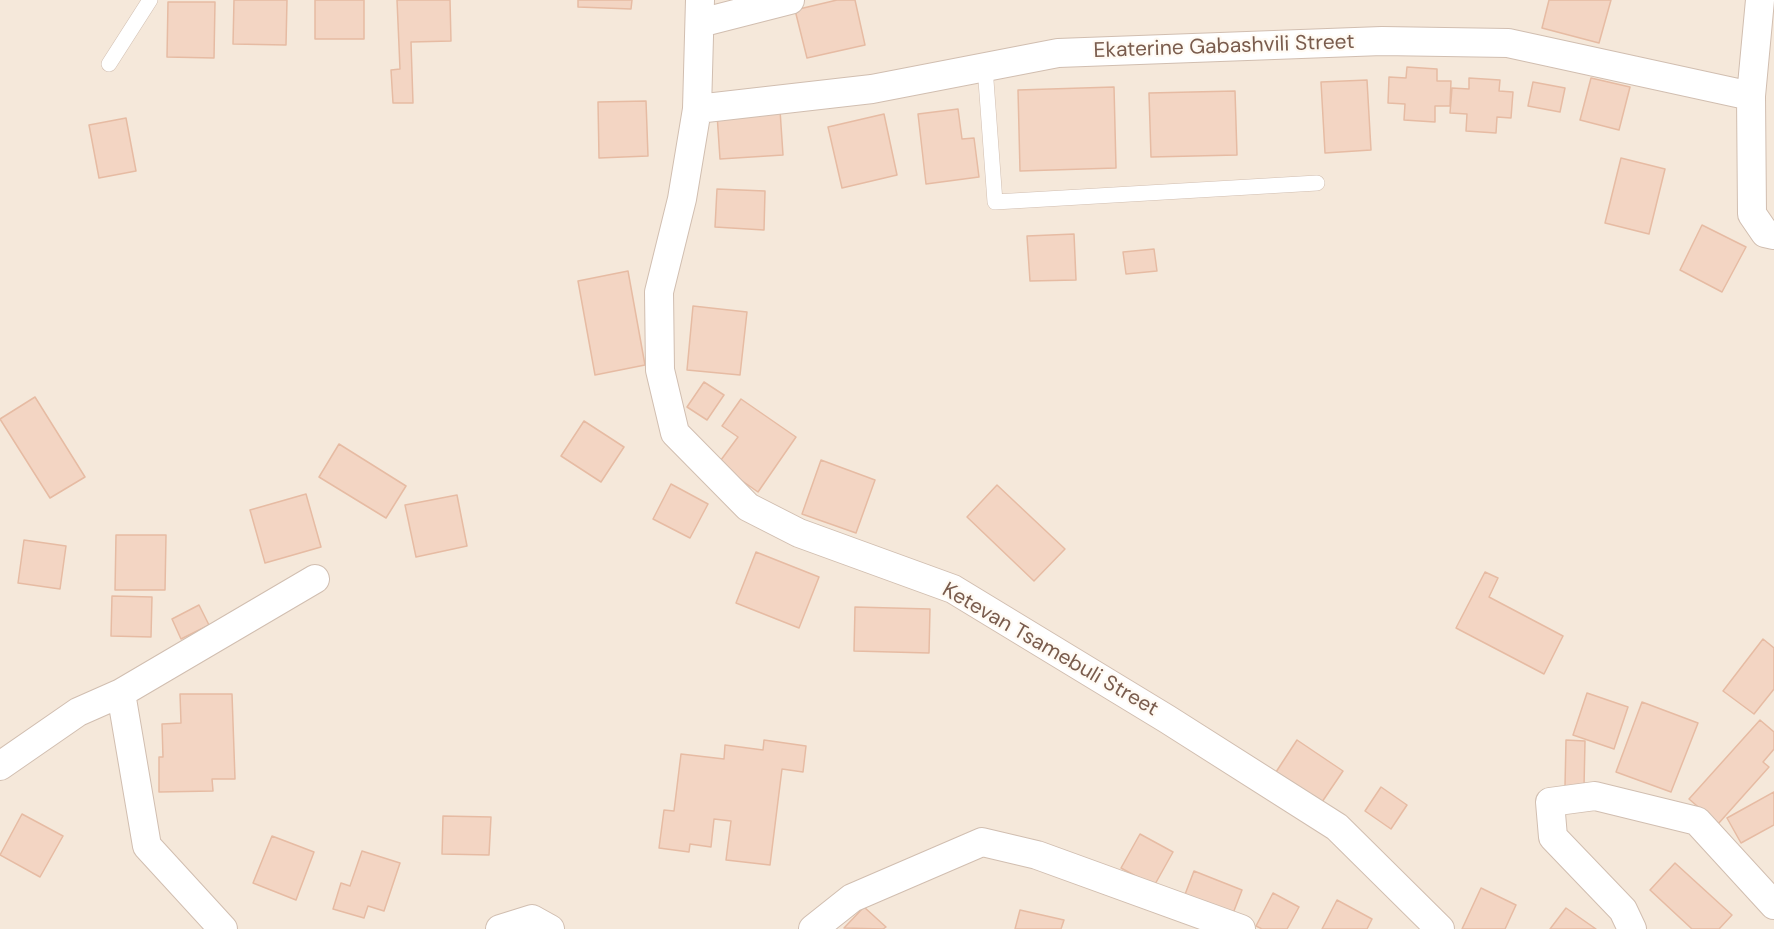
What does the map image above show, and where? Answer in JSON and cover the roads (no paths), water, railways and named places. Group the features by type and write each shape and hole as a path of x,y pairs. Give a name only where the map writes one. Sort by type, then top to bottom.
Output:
{"street":[{"path":"700,11 789,0"},
{"path":"1760,0 1751,96 1752,214 1765,233 1774,236"},
{"name":"Ketevan Tsamebuli Street","path":"700,11 697,108 682,198 659,292 660,370 675,433 748,507 799,533 953,589 1167,719 1337,827 1440,929"},
{"name":"Ekaterine Gabashvili Street","path":"697,108 872,89 1058,53 1382,41 1508,43 1751,96"},
{"path":"0,766 78,712 121,693 315,579"},
{"path":"121,693 147,846 223,929"},
{"path":"1632,929 1623,910 1553,837 1550,802 1595,796 1697,821 1774,905"},
{"path":"813,929 852,898 982,842 1037,855 1241,929"},
{"path":"500,929 532,920 550,929"}],"lane":[{"path":"109,64 150,0"},
{"path":"984,67 995,202 1317,183"}]}
